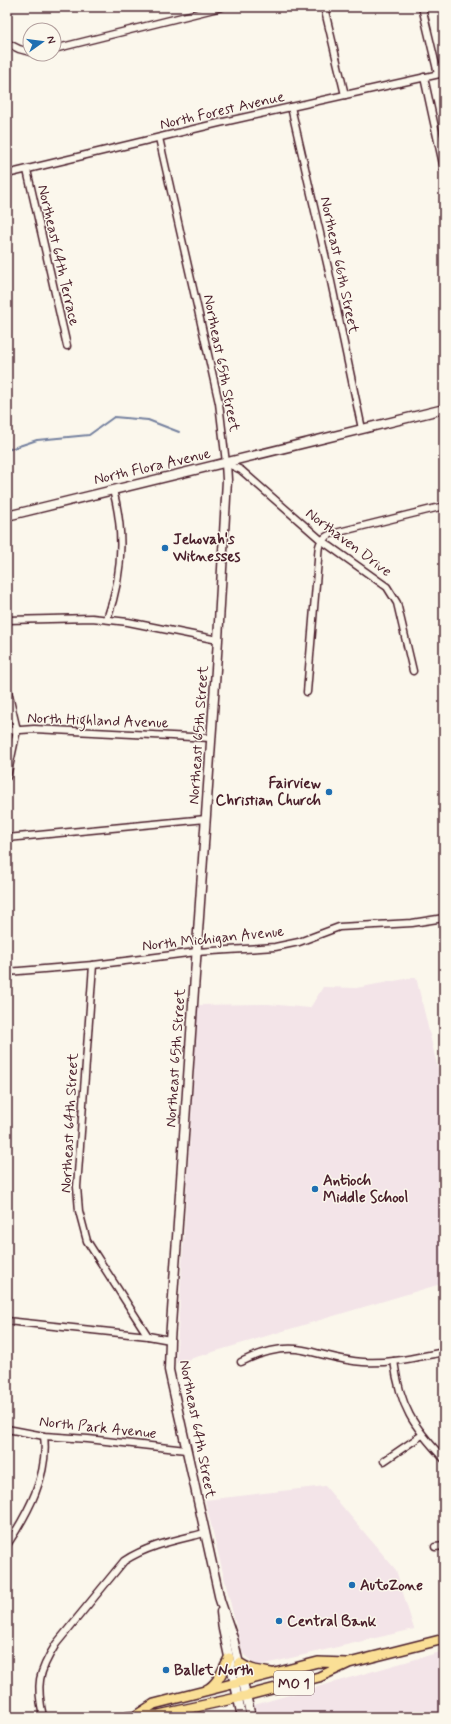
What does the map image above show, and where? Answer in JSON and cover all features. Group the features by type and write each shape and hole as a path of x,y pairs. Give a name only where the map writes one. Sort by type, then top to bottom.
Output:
{"main road":[{"name":"MO 1","path":"132,1716 159,1715 242,1697 319,1677 349,1663 444,1639"},
{"path":"197,1694 210,1688 218,1680 229,1658"},
{"name":"MO 1","path":"132,1716 154,1704 239,1684 318,1662 349,1663"},
{"path":"239,1663 246,1668 255,1671 277,1674"}],"street":[{"path":"62,47 222,7"},
{"path":"324,7 345,95"},
{"path":"422,7 441,73"},
{"path":"7,43 22,50"},
{"name":"North Forest Avenue","path":"7,174 441,73"},
{"path":"424,77 444,169"},
{"name":"Northeast 66th Street","path":"291,107 362,429"},
{"name":"Northeast 65th Street","path":"158,138 219,403 227,480 218,640 170,1340"},
{"name":"Northeast 64th Terrace","path":"27,170 67,346"},
{"name":"North Flora Avenue","path":"7,516 444,409"},
{"name":"Northaven Drive","path":"226,463 241,470 321,540 380,581 390,591 397,603 412,671"},
{"path":"107,619 116,590 121,552 119,514 113,490"},
{"path":"308,692 318,546 321,540 331,534 444,506"},
{"path":"7,620 76,617 107,619 218,640"},
{"path":"7,687 17,730 7,777"},
{"name":"North Highland Avenue","path":"7,732 34,729 211,738"},
{"path":"7,838 206,820"},
{"name":"North Michigan Avenue","path":"7,972 93,965 196,952 275,947 299,942 339,927 412,923 444,918"},
{"name":"Northeast 64th Street","path":"93,965 77,1187 79,1211 87,1241 148,1336"},
{"path":"7,1321 148,1336 170,1340"},
{"name":"Northeast 64th Street","path":"170,1340 169,1370 220,1600 233,1638 239,1663 239,1684"},
{"path":"241,1362 257,1354 301,1350 362,1362 394,1361 444,1352"},
{"path":"394,1361 401,1398 413,1422 422,1435 444,1459"},
{"name":"North Park Avenue","path":"7,1430 44,1436 88,1439 186,1450"},
{"path":"384,1461 422,1435"},
{"path":"7,1545 25,1516 38,1486 45,1457 44,1436"},
{"path":"43,1717 38,1693 41,1674 48,1656 56,1644 124,1561 139,1552 152,1547 205,1533"},
{"path":"434,1547 444,1546"},
{"name":"Northeast 64th Street","path":"220,1600 223,1629 229,1658 239,1684 242,1697 251,1717"},
{"name":"Northeast 64th Street","path":"242,1697 242,1717"}],"shaded area":[{"name":"Antioch Middle School","path":"416,977 444,1094 444,1283 176,1363 198,1005 268,1004 310,1008 323,987 356,988"},
{"path":"325,1486 396,1570 414,1629 257,1666 243,1654 205,1500"},
{"path":"444,1651 444,1717 257,1717 254,1705"}],"waterway":[{"path":"7,450 37,440 89,435 114,417 148,420 179,432"}],"place":[{"name":"Jehovah's Witnesses","path":"165,548"},
{"name":"Fairview Christian Church","path":"329,792"},
{"name":"Antioch Middle School","path":"315,1189"},
{"name":"AutoZone","path":"352,1585"},
{"name":"Central Bank","path":"279,1621"},
{"name":"Ballet North","path":"166,1670"}]}
